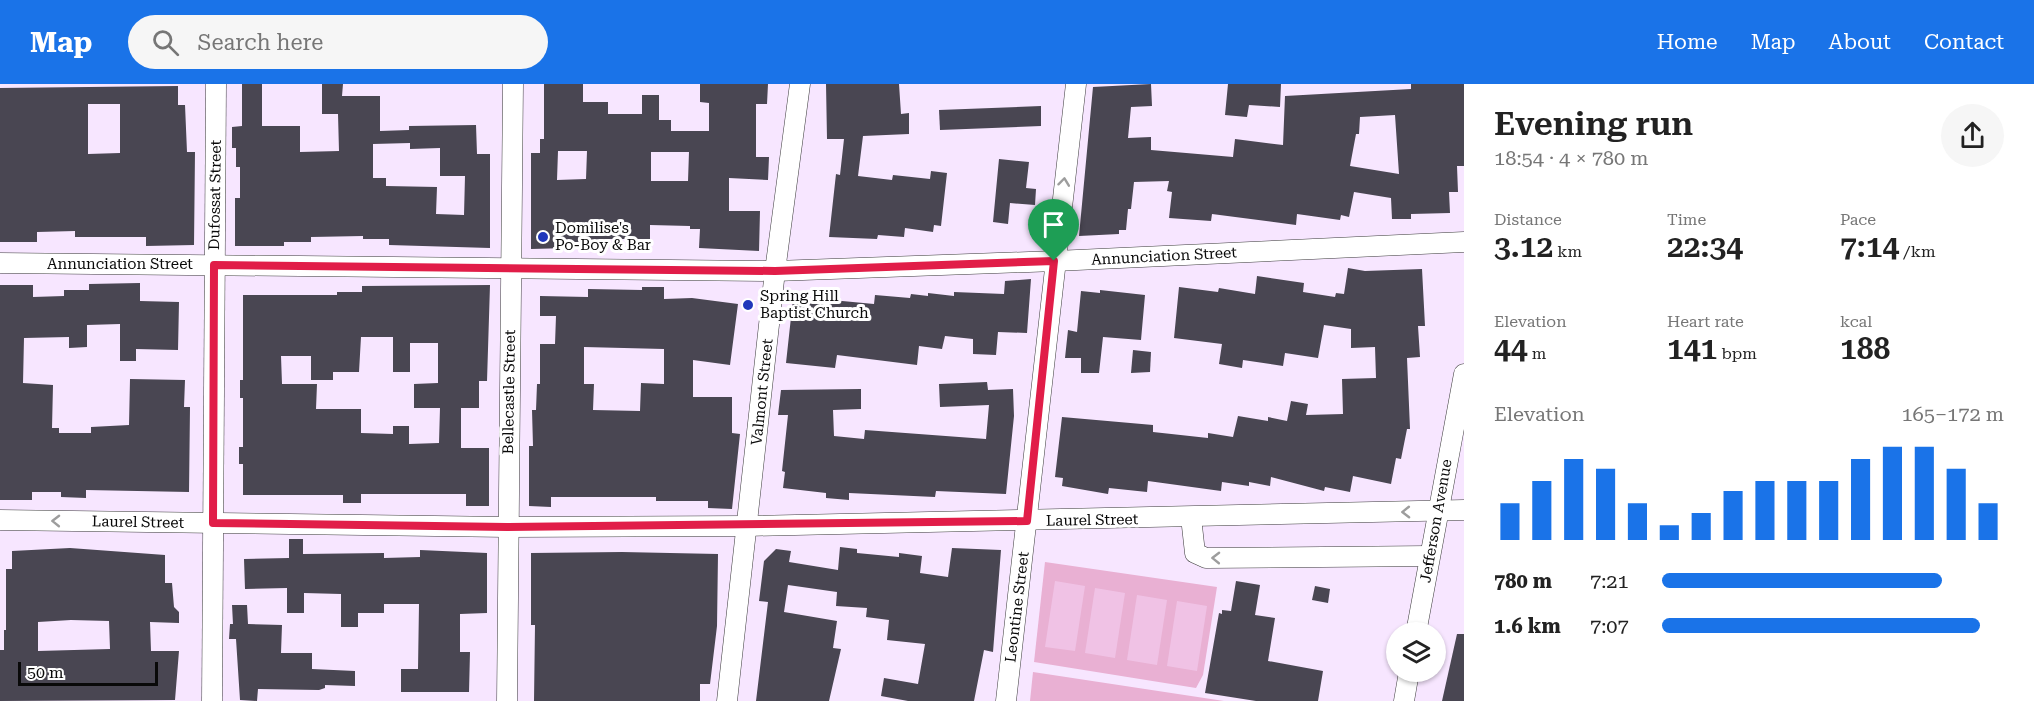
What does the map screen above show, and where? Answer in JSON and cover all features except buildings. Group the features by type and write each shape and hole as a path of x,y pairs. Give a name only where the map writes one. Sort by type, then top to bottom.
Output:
{"street":[{"name":"Dufossat Street","path":"212,701 216,84"},
{"name":"Bellecastle Street","path":"507,701 513,84"},
{"name":"Valmont Street","path":"727,701 775,271 800,84"},
{"name":"Leontine Street","path":"1005,701 1076,84"},
{"name":"Annunciation Street","path":"0,263 775,271 1464,242"},
{"name":"Jefferson Avenue","path":"1418,622 1464,374"},
{"name":"Laurel Street","path":"0,520 507,527 747,526 1191,518 1464,510"},
{"path":"1191,518 1195,553 1206,558 1429,556"},
{"path":"1404,701 1407,682"}],"shaded area":[{"path":"1045,562 1217,587 1203,675 1196,688 1034,662"},
{"path":"1055,581 1085,586 1075,651 1045,647"},
{"path":"1095,588 1125,593 1115,658 1085,653"},
{"path":"1137,595 1167,600 1157,665 1127,660"},
{"path":"1177,601 1207,606 1197,671 1167,666"},
{"path":"1033,672 1224,701 1030,701"}],"place":[{"name":"Domilise's Po-Boy & Bar","path":"543,237"},
{"name":"Spring Hill Baptist Church","path":"748,305"}],"route":[{"path":"1054,261 1027,521 507,527 213,523 214,265 775,271 1054,261"}]}
